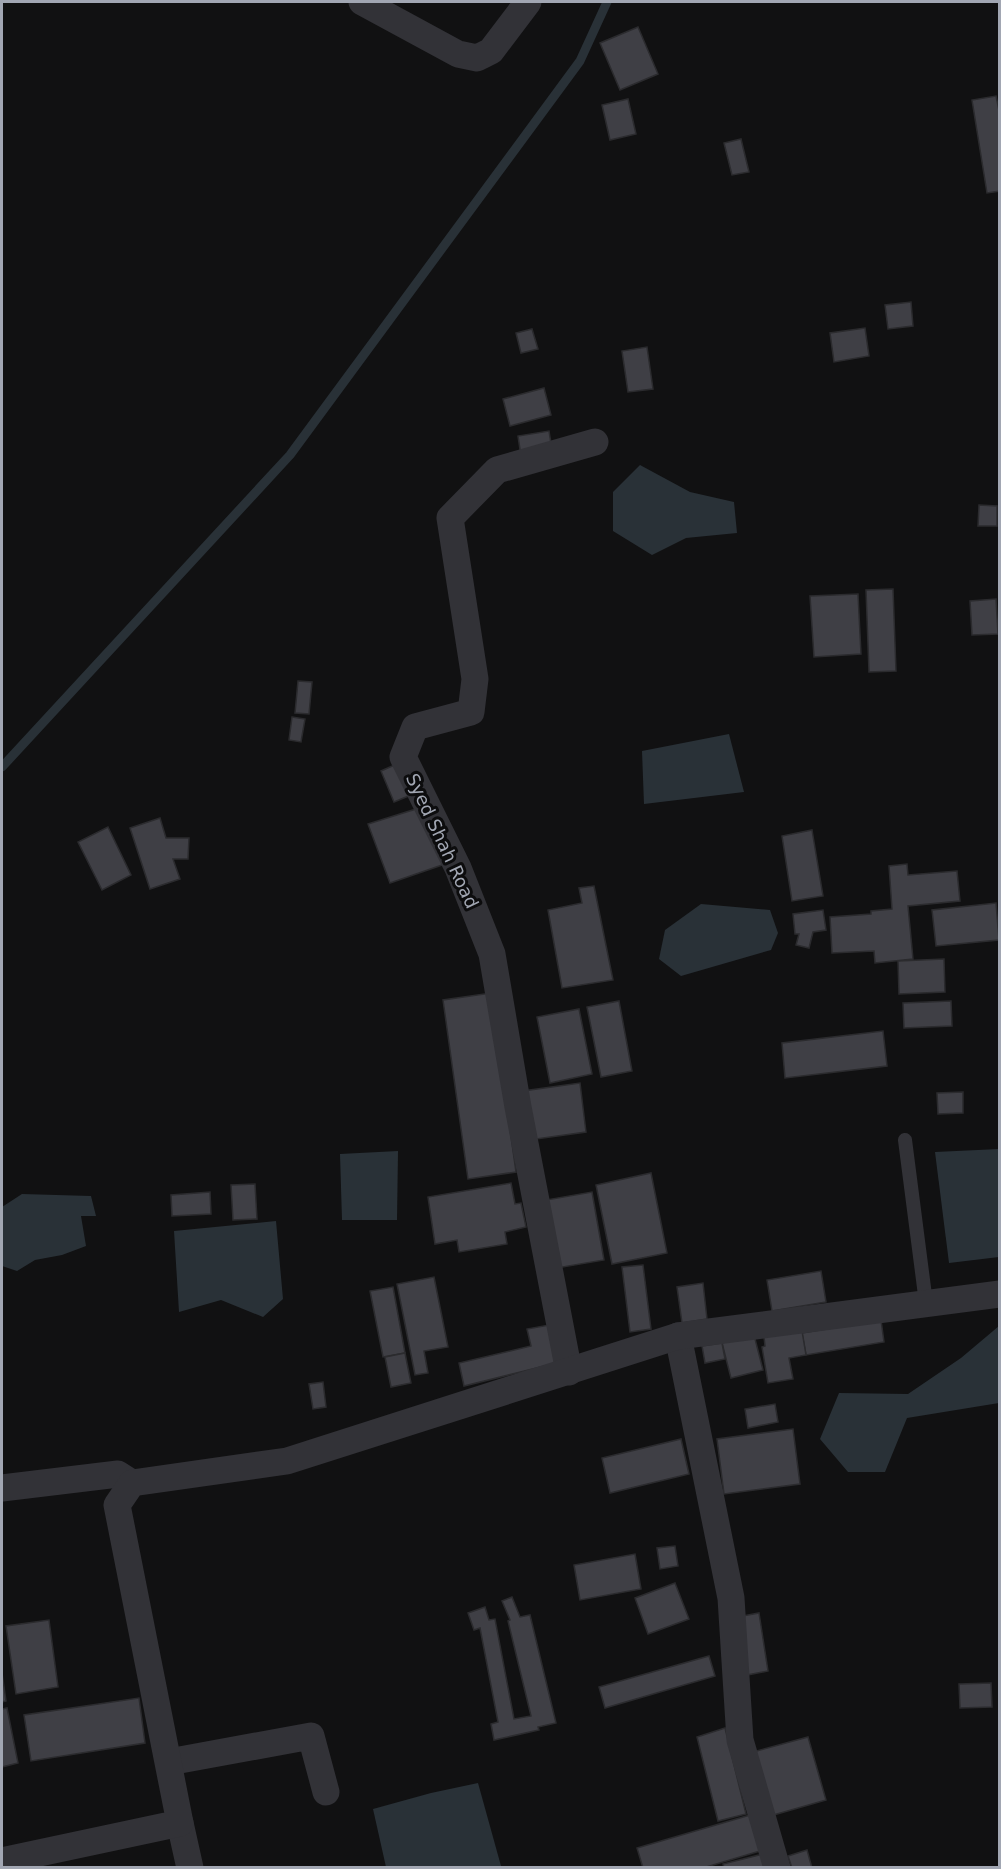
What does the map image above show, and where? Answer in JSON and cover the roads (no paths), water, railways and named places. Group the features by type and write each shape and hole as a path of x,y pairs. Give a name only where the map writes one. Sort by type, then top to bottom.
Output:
{"street":[{"path":"362,2 458,54 477,58 491,51 528,2"},
{"name":"Syed Shah Road","path":"569,1372 518,1107 492,954 458,868 403,757 415,727 471,712 475,679 450,518 497,470 595,442"},
{"path":"2,1488 118,1474 132,1483 287,1461 678,1336 999,1294"},
{"path":"678,1336 731,1598 740,1740 777,1868"},
{"path":"132,1483 117,1505 190,1868"},
{"path":"169,1762 311,1736 326,1792"},
{"path":"2,1861 180,1823"}],"lane":[{"path":"904,1140 926,1303"}],"waterway":[{"path":"2,767 290,455 580,61 607,2"}]}
